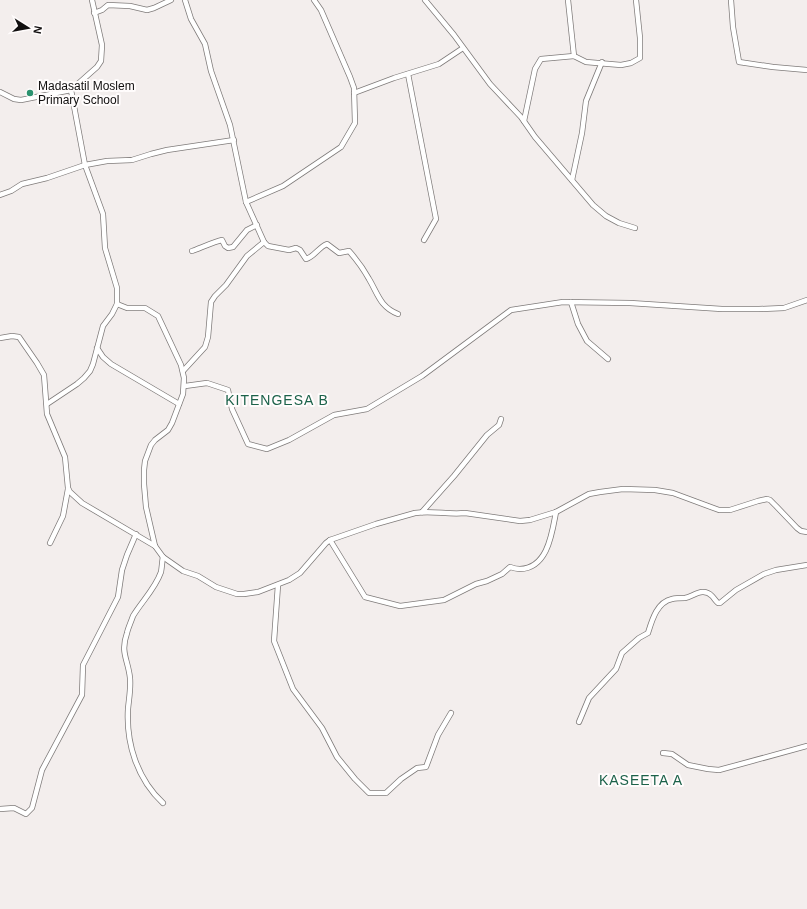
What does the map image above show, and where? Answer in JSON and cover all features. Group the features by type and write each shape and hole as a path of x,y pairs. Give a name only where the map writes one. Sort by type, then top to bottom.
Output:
{"street":[{"path":"0,92 14,99 21,100 71,90 97,67 101,61 102,45 92,0"},
{"path":"94,13 102,10 108,4 150,10 171,0"},
{"path":"185,0 191,19 205,44 211,71 227,114 234,140 246,202 264,242 268,246 289,250 296,248 300,250 306,259 328,244 336,252 339,253 349,251 365,272 379,300 389,311 398,314"},
{"path":"246,202 284,186 342,147 355,124 354,94 350,77 321,10 314,0"},
{"path":"425,0 490,84 524,120 535,137 593,206 606,216 619,223 635,228"},
{"path":"568,0 574,56"},
{"path":"524,120 535,69 541,60 574,56 586,62 602,62 621,65 631,63 640,58 640,38 636,0"},
{"path":"731,0 733,27 739,62 807,70"},
{"path":"354,94 439,64 463,48"},
{"path":"572,180 582,133 586,100 602,62"},
{"path":"408,74 436,219 424,240"},
{"path":"47,404 84,378 93,364 103,326 117,304 116,288 105,248 103,214 85,165 71,90"},
{"path":"0,195 11,191 22,184 47,178 85,165 106,161 132,160 167,150 234,140"},
{"path":"192,251 222,240 228,248 233,246 247,230 257,225"},
{"path":"183,371 200,354 205,346 208,337 211,302 226,285 247,256 264,242"},
{"path":"185,386 207,383 228,390 232,409 248,444 267,448 289,440 334,415 367,409 384,400 422,376 511,310 563,302 630,303 722,309 784,308 807,300"},
{"path":"571,302 578,324 587,341 608,359"},
{"path":"117,304 127,308 145,308 158,316 183,371 185,386 172,423 168,430 151,445 145,460 144,496 155,546"},
{"path":"0,338 12,336 19,337 44,375 49,419 65,457 68,488 64,516 50,543"},
{"path":"97,348 103,357 111,364 179,404"},
{"path":"422,512 454,476 487,435 499,425 501,419"},
{"path":"68,488 70,492 82,503 155,546 163,557 183,572 198,576 216,587 237,594 258,592 278,586 300,573 330,540 398,517 422,512 451,514 465,513 520,521 530,520 556,512 589,494 609,490 655,490 673,493 719,510 730,510 767,499 770,500 797,528 801,531 807,532"},
{"path":"330,540 365,597 400,606 428,603 444,600 506,572 510,567 520,569 535,565 546,551 553,529 556,512"},
{"path":"0,809 14,808 26,814 32,808 42,770 82,695 83,665 118,597 122,570 136,534"},
{"path":"163,557 161,572 148,596 134,616 123,644 124,656 130,679 128,710 128,736 130,747 143,777 163,803"},
{"path":"578,722 589,698 616,669 622,653 639,638 648,633 651,622 663,603 672,599 704,592 712,596 718,603 720,603 736,590 764,574 776,570 807,565"},
{"path":"278,586 274,641 293,689 322,728 337,757 369,793 386,793 401,779 417,768 426,767 438,735 451,713"},
{"path":"662,753 672,754 688,765 719,770 807,746"}],"place":[{"name":"Madasatil Moslem Primary School","path":"30,93"}],"district":[{"name":"KITENGESA B","path":"277,400"},
{"name":"KASEETA A","path":"641,780"}]}
